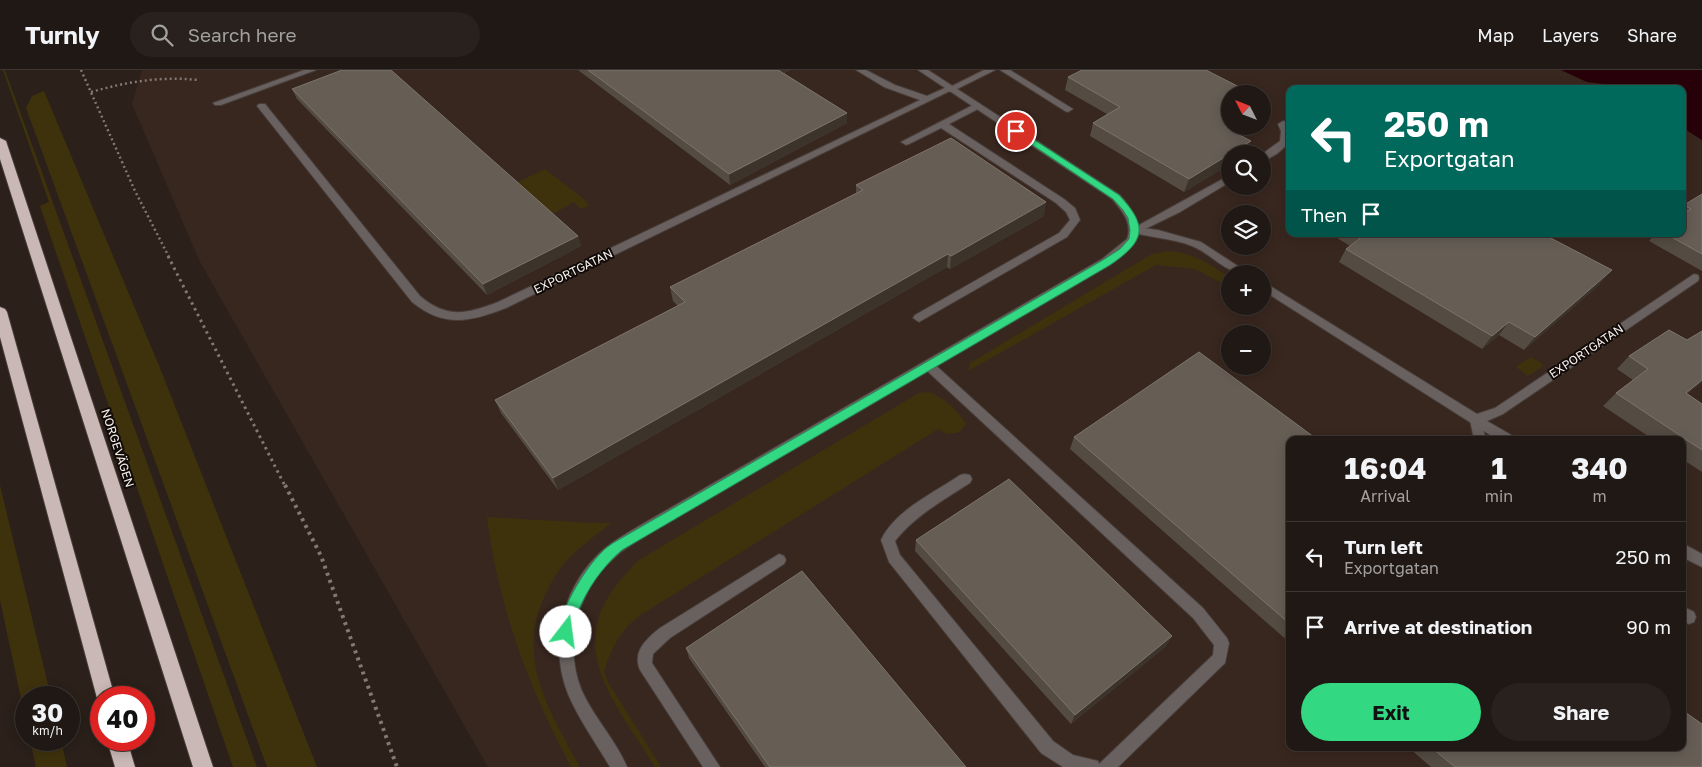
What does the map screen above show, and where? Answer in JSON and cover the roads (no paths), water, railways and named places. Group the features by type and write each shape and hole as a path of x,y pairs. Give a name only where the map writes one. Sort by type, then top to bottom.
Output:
{"highway":[{"name":"NORGEVÄGEN","path":"0,141 203,767"},
{"path":"0,312 103,686"},
{"path":"120,751 124,767"}],"street":[{"path":"218,103 312,70"},
{"path":"860,70 871,78 898,90 917,94 927,100"},
{"path":"619,767 575,692 567,661 566,632 569,615 585,583 596,568 618,546 1123,251 1134,240 1135,230 1132,218 1127,208 1116,197 922,70"},
{"name":"EXPORTGATAN","path":"262,106 416,299 432,311 452,317 477,316 991,70"},
{"path":"1004,70 1068,109"},
{"path":"906,142 977,106"},
{"path":"919,318 1063,235 1075,220 1071,210 1060,201 942,124"},
{"path":"1283,124 1286,129"},
{"path":"1271,152 1286,140"},
{"path":"1135,230 1168,215 1221,183"},
{"path":"1135,230 1158,233 1197,244 1231,265"},
{"name":"EXPORTGATAN","path":"1476,420 1499,411 1694,278"},
{"path":"1271,291 1502,436"},
{"path":"928,365 1198,613 1222,643 1220,658 1106,767"},
{"path":"1476,420 1479,436"},
{"path":"965,479 906,519 896,529 888,540 894,558 1047,746 1070,762 1092,767"},
{"path":"1686,551 1702,561"},
{"path":"712,767 645,665 644,657 648,646 665,633 779,560"}]}
